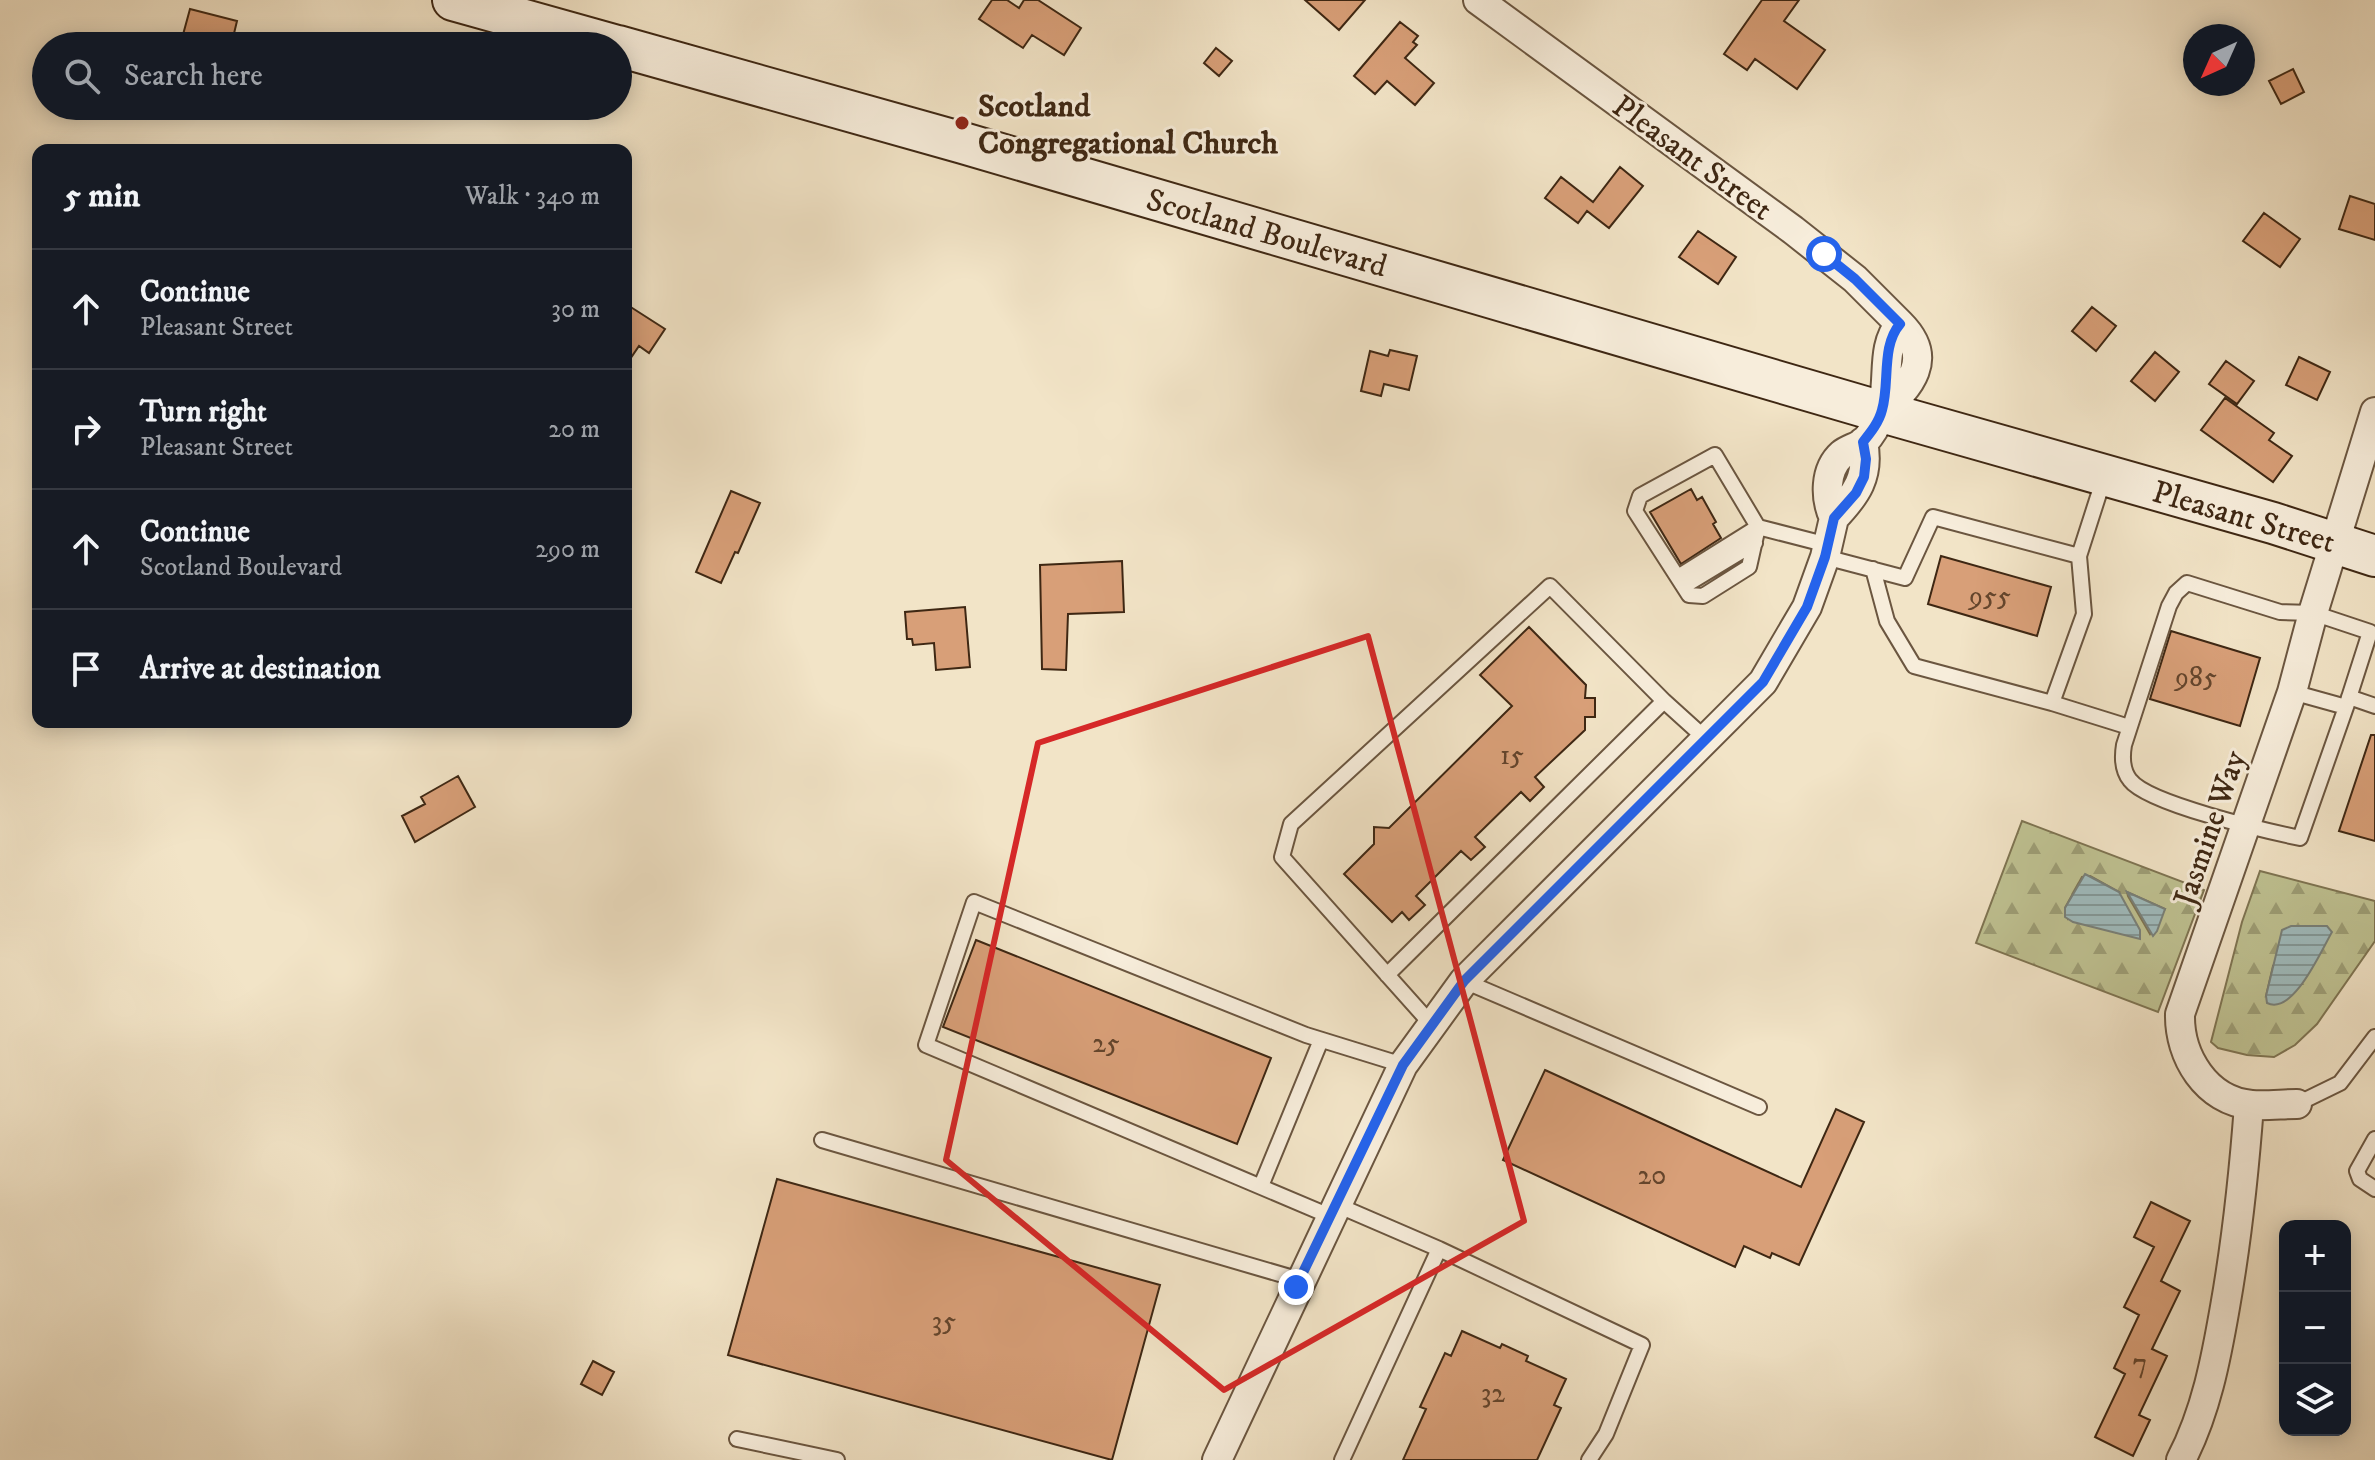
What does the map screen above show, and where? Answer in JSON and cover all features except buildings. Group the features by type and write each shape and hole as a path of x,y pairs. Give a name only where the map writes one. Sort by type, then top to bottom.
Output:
{"main road":[{"name":"Scotland Boulevard","path":"467,2 570,32"},
{"name":"Scotland Boulevard","path":"632,50 979,148 1872,427"},
{"name":"Pleasant Street","path":"1872,427 2105,475 2375,556"}],"street":[{"name":"Pleasant Street","path":"1478,0 1793,230 1855,279 1909,333 1916,350 1916,370 1912,381 1872,427"},
{"name":"Jasmine Way","path":"2297,1104 2249,1105 2207,1085 2192,1068 2179,1032 2180,1014 2292,692 2375,412"},
{"path":"1217,1460 1403,1065 1464,981 1763,682 1807,607 1829,540 1827,498 1832,467 1840,455 1872,427"},
{"path":"2181,1460 2200,1416 2216,1361 2241,1211 2249,1105"}],"lane":[{"path":"1715,455 1758,527 1749,567 1703,596 1689,595 1635,511 1640,496 1715,455"},
{"path":"2052,703 2084,614 2079,556 2105,475"},
{"path":"1681,582 1758,527 1829,540 1873,569 1905,578 1933,517 2079,556"},
{"path":"1873,569 1887,621 1914,666 2129,727"},
{"path":"2187,583 2280,612 2313,613 2372,632 2300,838 2246,826 2142,792 2128,779 2121,760 2129,727 2169,606 2176,593 2187,583"},
{"path":"1432,1025 1282,857 1291,824 1550,586 1706,739"},
{"path":"2292,692 2375,706"},
{"path":"1387,975 1664,701"},
{"path":"1403,1065 1321,1040 974,902 926,1045 1261,1186 1439,1249 1642,1345 1606,1434 1589,1460"},
{"path":"1464,981 1759,1107"},
{"path":"2297,1104 2340,1083 2375,1038"},
{"path":"1261,1186 1321,1040"},
{"path":"2375,1139 2357,1171 2360,1179 2375,1189"},
{"path":"822,1140 1300,1280"},
{"path":"1342,1460 1439,1249"},
{"path":"737,1439 837,1460"}],"highlighted area":[{"path":"1368,636 1524,1221 1224,1390 946,1160 1038,743"}],"green space":[{"path":"2022,821 2204,890 2158,1012 1976,943","holes":["2090,876 2119,892 2068,919 2065,908 2082,877","2127,892 2165,909 2150,934 2128,896"]},
{"path":"2260,871 2375,901 2375,941 2317,1024 2295,1045 2274,1057 2247,1055 2218,1048 2211,1042 2242,922","holes":["2273,966 2302,984 2266,996"]}],"water":[{"path":"2085,874 2119,892 2140,930 2140,939 2073,922 2065,917 2065,908"},
{"path":"2127,892 2165,909 2153,936"},
{"path":"2291,926 2327,926 2332,932 2296,991 2287,1000 2277,1004 2267,1003 2282,930"}],"place":[{"name":"Scotland Congregational Church","path":"962,123"}],"route":[{"path":"1296,1287 1403,1065 1464,981 1763,682 1807,607 1825,557 1834,518 1856,493 1864,477 1866,459 1863,442 1882,412 1888,378 1888,354 1893,332 1900,324 1855,279 1824,254"}]}
